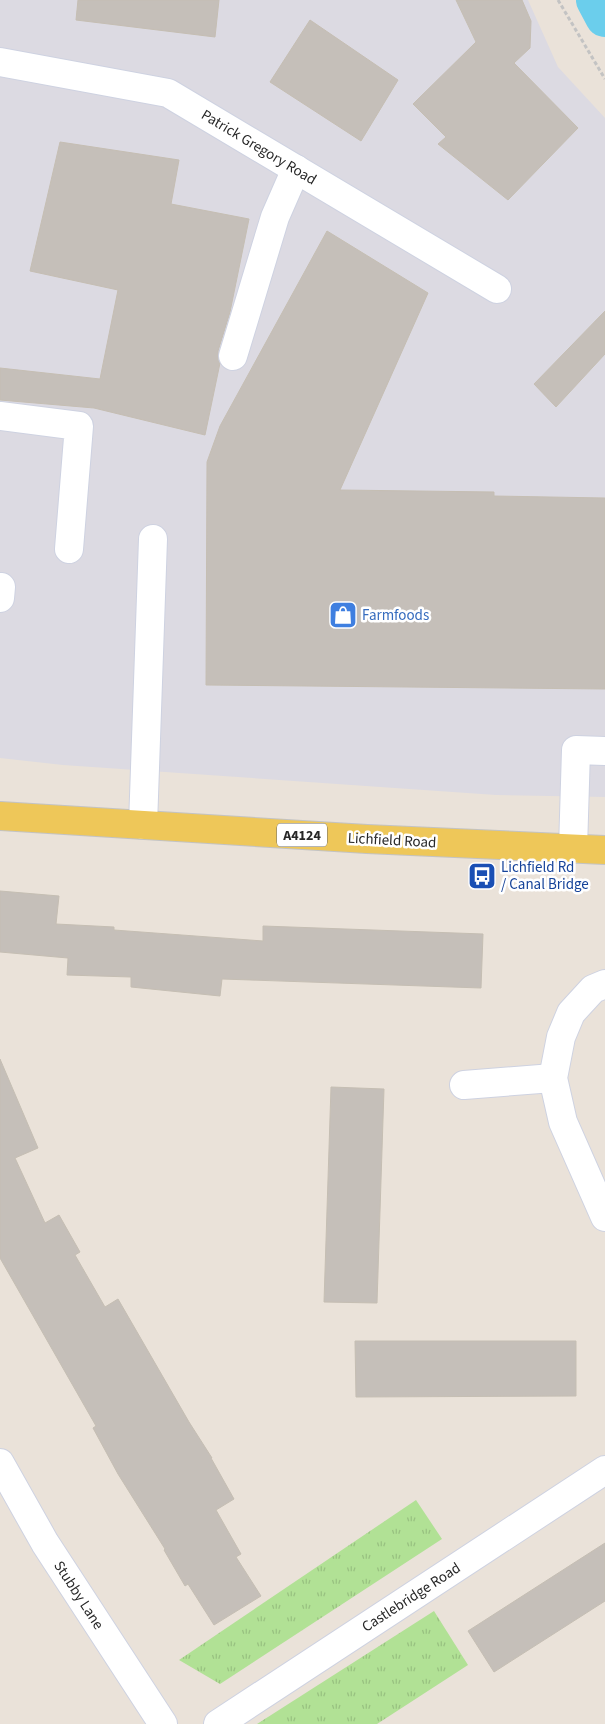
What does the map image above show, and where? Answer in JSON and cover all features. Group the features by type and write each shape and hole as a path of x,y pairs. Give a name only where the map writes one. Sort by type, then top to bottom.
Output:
{"main road":[{"name":"Lichfield Road","path":"0,816 367,839 605,850"}],"street":[{"name":"Patrick Gregory Road","path":"0,62 168,93 497,289"},
{"path":"233,356 275,217 296,169"},
{"path":"0,416 79,426 69,549"},
{"path":"143,825 152,539"},
{"path":"573,849 576,750 605,750"},
{"path":"605,984 593,989 571,1013 561,1037 553,1078 563,1122 605,1217"},
{"path":"464,1085 553,1078"},
{"name":"Stubby Lane","path":"0,1463 45,1543 163,1724"},
{"name":"Castlebridge Road","path":"218,1724 605,1470"}],"path":[{"path":"558,0 605,79"}],"shaded area":[{"path":"0,0 528,0 558,67 605,118 605,797 496,795 63,765 0,758"}],"green space":[{"path":"416,1500 442,1539 220,1684 179,1660"},
{"path":"434,1611 468,1665 377,1724 257,1724"}],"building":[{"path":"78,0 219,0 215,37 76,20"},
{"path":"456,0 522,0 531,21 530,48 514,63 578,128 508,200 438,144 446,137 413,104 476,42"},
{"path":"310,20 398,80 361,141 270,82"},
{"path":"60,142 179,160 171,204 249,219 230,312 218,351 220,363 205,435 94,408 0,400 0,368 100,379 118,290 30,271"},
{"path":"327,231 428,293 340,490 494,492 494,496 605,498 605,689 206,685 207,462 220,426"},
{"path":"605,311 605,354 556,407 534,384"},
{"path":"0,891 59,896 56,924 114,927 114,930 263,941 263,926 483,934 481,988 222,979 220,996 131,987 131,977 67,975 68,958 0,952"},
{"path":"0,1059 38,1148 15,1158 45,1223 59,1215 80,1252 75,1255 105,1307 118,1299 212,1458 234,1499 216,1510 241,1554 236,1557 261,1596 214,1625 188,1584 185,1586 165,1549 118,1474 93,1428 96,1426 0,1258"},
{"path":"331,1087 384,1089 377,1303 324,1302"},
{"path":"355,1341 576,1341 576,1396 356,1397"},
{"path":"605,1543 605,1601 494,1672 468,1631"}],"waterway":[{"path":"596,0 605,17"}],"place":[{"name":"Farmfoods","path":"343,615"},
{"name":"Lichfield Rd / Canal Bridge","path":"482,876"}]}
